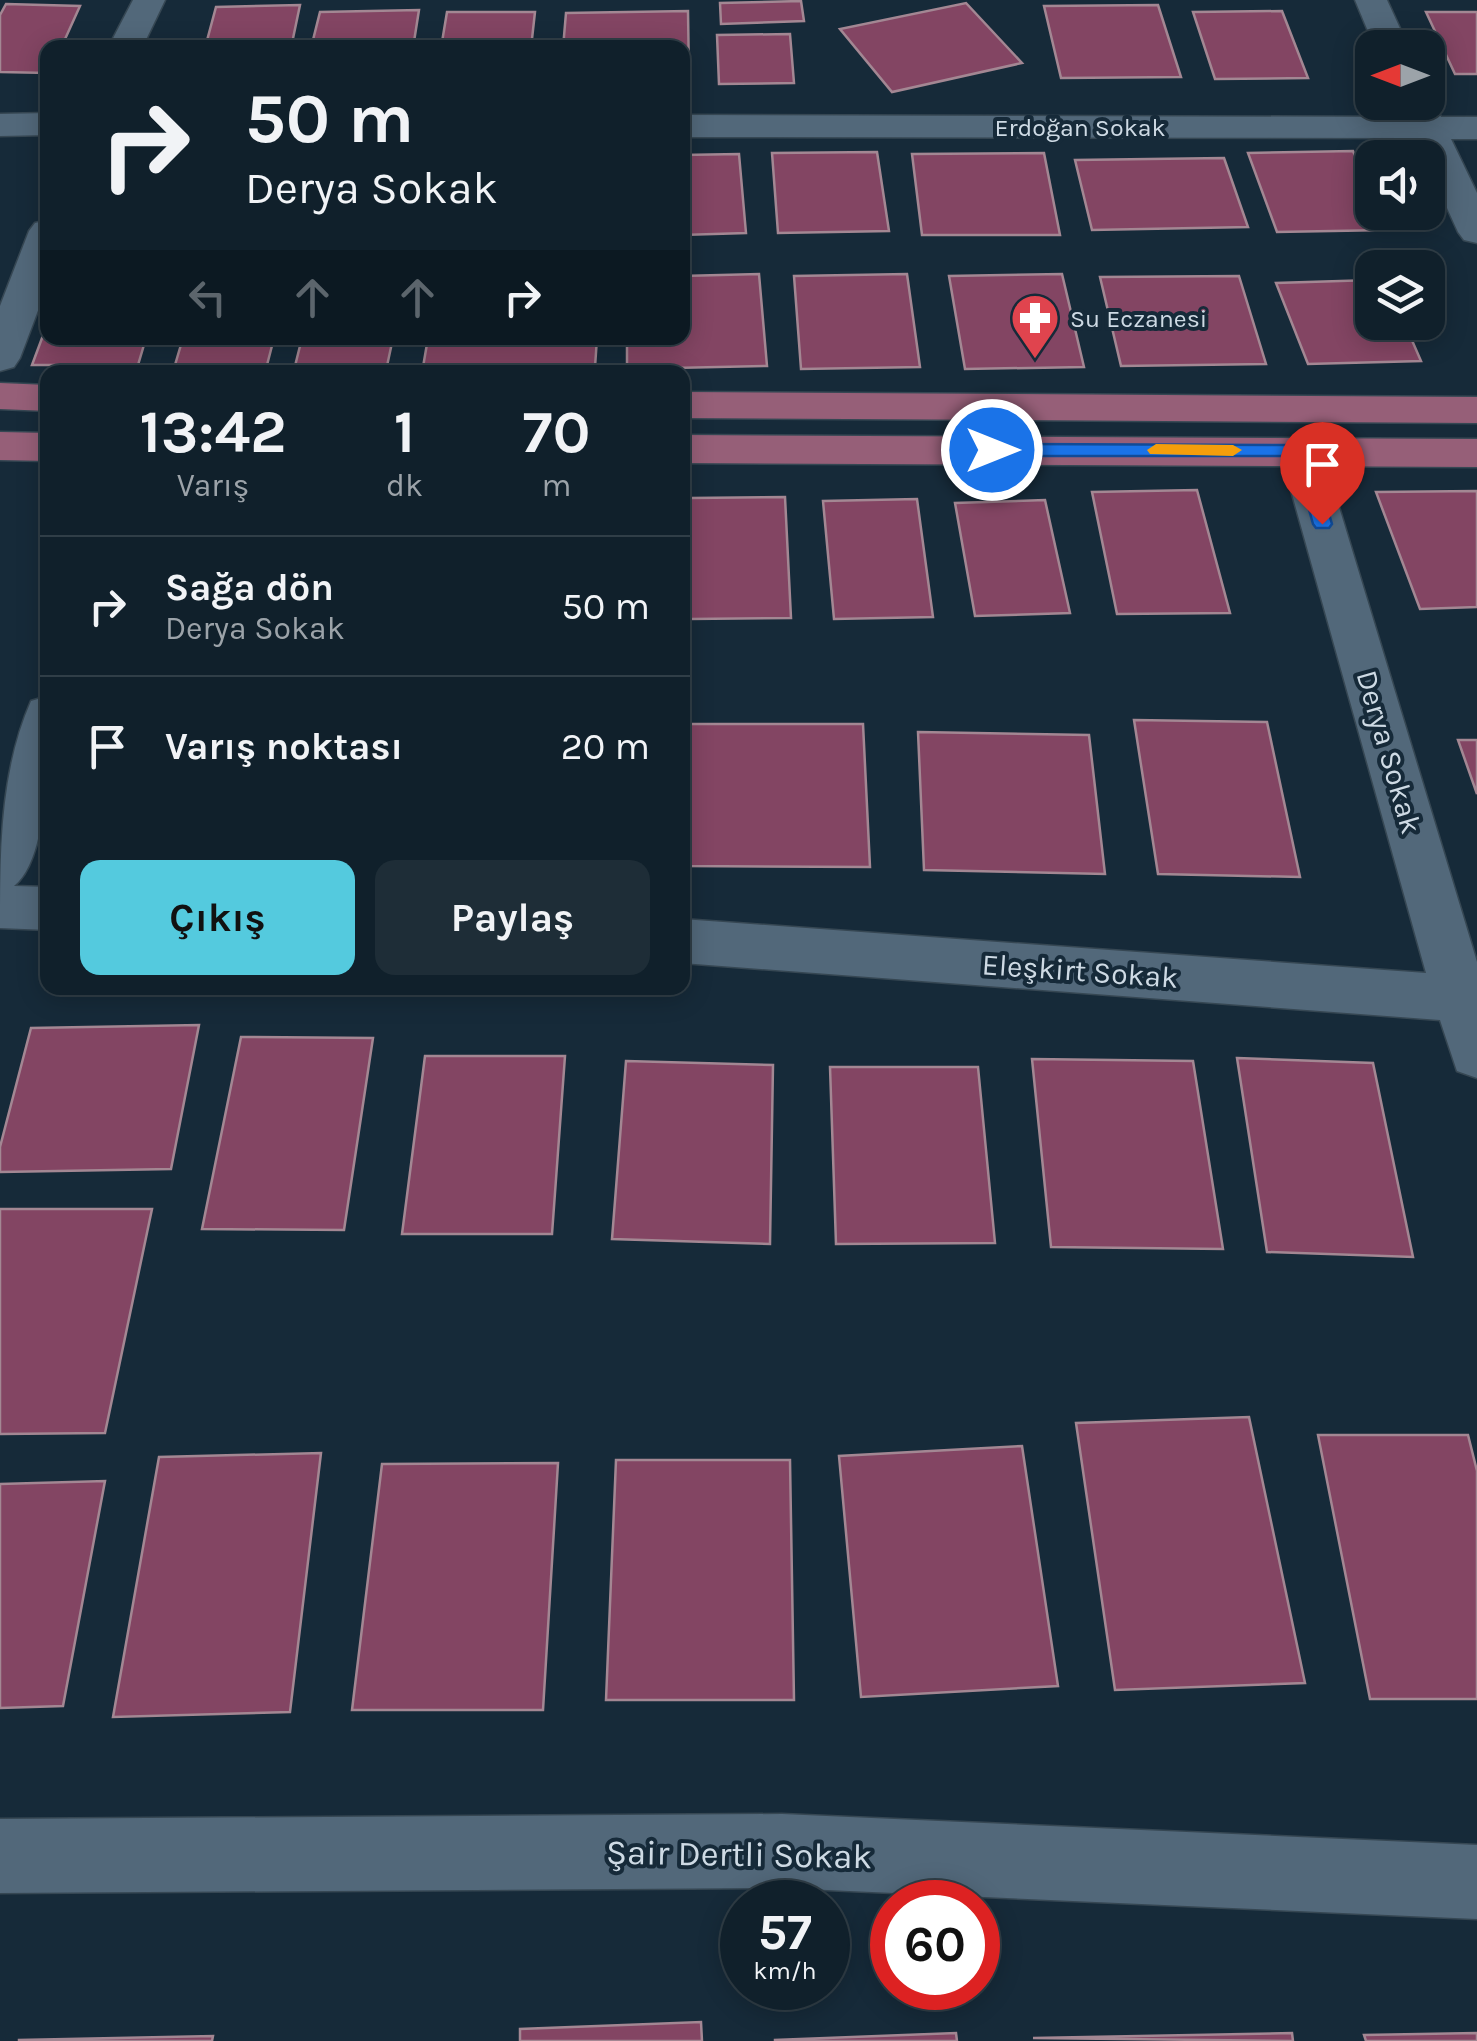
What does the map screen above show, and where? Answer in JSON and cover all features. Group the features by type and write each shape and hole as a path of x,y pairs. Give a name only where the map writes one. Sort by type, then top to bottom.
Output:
{"main road":[{"path":"0,396 40,398"},
{"path":"690,405 1477,410"},
{"path":"0,446 40,447"},
{"path":"690,449 1477,454"}],"street":[{"path":"129,40 149,0"},
{"path":"1371,0 1384,30"},
{"name":"Erdoğan Sokak","path":"690,126 1355,116"},
{"path":"1424,120 1477,232"},
{"name":"Erdoğan Sokak","path":"1443,120 1477,128"},
{"path":"0,126 40,124"},
{"path":"0,358 40,252"},
{"name":"Derya Sokak","path":"1301,450 1469,1000 1477,1054"},
{"path":"0,870 40,740"},
{"path":"0,907 40,909"},
{"name":"Eleşkirt Sokak","path":"690,942 1469,1000"},
{"name":"Şair Dertli Sokak","path":"0,1856 782,1851 1477,1882"}],"building":[{"path":"801,1 804,21 721,24 720,3"},
{"path":"966,3 1022,63 892,92 840,29"},
{"path":"6,4 80,6 65,40 40,40 40,73 0,72 0,15"},
{"path":"300,5 293,40 207,40 216,7"},
{"path":"1158,5 1181,77 1061,78 1044,6"},
{"path":"419,10 414,40 313,40 320,12"},
{"path":"688,11 688,40 564,40 566,13"},
{"path":"1282,11 1308,78 1215,79 1193,12"},
{"path":"447,12 535,12 532,40 442,40"},
{"path":"1426,12 1477,12 1477,74 1455,74 1445,53 1445,30 1434,30"},
{"path":"790,34 794,83 719,84 717,35"},
{"path":"1353,151 1355,230 1387,230 1277,232 1248,153"},
{"path":"877,152 889,231 778,233 772,153"},
{"path":"1044,153 1060,235 922,235 912,154"},
{"path":"739,154 746,233 690,235 690,155"},
{"path":"1224,158 1248,227 1092,230 1075,160"},
{"path":"759,274 767,366 627,365 627,345 690,345 690,276"},
{"path":"907,274 920,367 801,369 794,276"},
{"path":"1062,274 1084,367 965,369 949,276"},
{"path":"1239,276 1266,364 1121,366 1100,277"},
{"path":"1355,281 1355,340 1412,340 1421,361 1308,364 1276,283"},
{"path":"40,344 144,345 138,365 32,365"},
{"path":"181,345 272,345 267,365 175,365"},
{"path":"300,345 392,345 387,365 295,365"},
{"path":"427,345 597,345 595,365 423,365"},
{"path":"1197,490 1230,613 1117,614 1092,492"},
{"path":"1477,491 1477,607 1420,609 1376,492"},
{"path":"785,497 791,618 690,619 690,498"},
{"path":"917,499 933,617 834,619 823,501"},
{"path":"1045,500 1070,613 975,616 955,503"},
{"path":"1134,720 1267,722 1300,877 1158,874"},
{"path":"690,724 863,724 870,867 690,866"},
{"path":"918,732 1089,735 1105,874 924,870"},
{"path":"1458,740 1477,740 1477,794"},
{"path":"199,1025 171,1169 0,1172 0,1147 31,1028"},
{"path":"241,1037 373,1038 344,1230 202,1229"},
{"path":"425,1056 565,1056 552,1234 402,1234"},
{"path":"1237,1058 1373,1063 1413,1257 1267,1252"},
{"path":"1032,1059 1193,1061 1223,1249 1051,1247"},
{"path":"626,1061 773,1065 770,1244 612,1239"},
{"path":"830,1067 978,1067 995,1243 836,1244"},
{"path":"0,1209 152,1209 105,1433 0,1434"},
{"path":"1249,1417 1305,1683 1115,1690 1076,1423"},
{"path":"1318,1435 1468,1435 1477,1471 1477,1699 1370,1699"},
{"path":"1022,1446 1058,1686 861,1697 839,1456"},
{"path":"321,1453 290,1712 113,1717 159,1457"},
{"path":"616,1460 790,1460 794,1700 606,1700"},
{"path":"558,1463 543,1710 352,1710 382,1464"},
{"path":"105,1481 63,1706 0,1708 0,1484"},
{"path":"701,2022 702,2041 520,2041 520,2029"},
{"path":"956,2033 957,2041 775,2041 775,2040"},
{"path":"1292,2033 1293,2041 1033,2038"},
{"path":"1477,2033 1477,2041 1366,2041 1364,2035"},
{"path":"213,2036 212,2041 19,2041 19,2040"}],"slow traffic":[{"path":"1156,450 1233,450"}],"place":[{"name":"Su Eczanesi","path":"1035,360"}],"route":[{"path":"992,450 1301,450 1322,524"}]}
